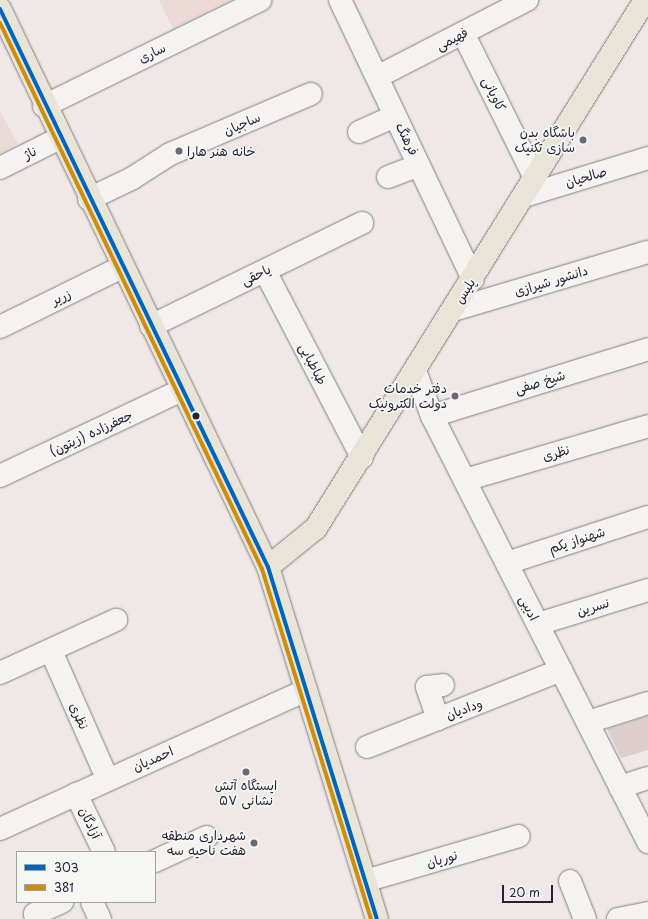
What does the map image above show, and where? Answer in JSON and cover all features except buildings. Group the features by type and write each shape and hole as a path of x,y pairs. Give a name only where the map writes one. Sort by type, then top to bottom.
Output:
{"main road":[{"name":"پلیس","path":"268,567 316,528 362,457 646,0"},
{"path":"0,9 44,106 268,567 301,692 377,919"}],"street":[{"name":"ساری","path":"44,106 260,0"},
{"name":"فرهنگ","path":"340,0 473,278"},
{"name":"فهیمی","path":"377,77 527,0"},
{"name":"کاویانی","path":"463,33 535,178"},
{"name":"ساجیان","path":"89,199 131,179 170,154 311,94"},
{"path":"359,132 395,116"},
{"name":"ناژ","path":"0,168 60,138"},
{"name":"صالحیان","path":"524,196 648,158"},
{"path":"388,177 419,165"},
{"name":"یاحقی","path":"151,326 362,223"},
{"name":"دانشور شیرازی","path":"453,310 648,252"},
{"name":"زریر","path":"0,327 122,267"},
{"name":"طباطبایی","path":"265,270 362,457"},
{"name":"شیخ صفی","path":"432,416 648,349"},
{"name":"ادیبی","path":"415,371 432,416 648,842"},
{"name":"جعفرزاده (زیتون)","path":"0,476 182,390"},
{"name":"نظری","path":"465,480 648,426"},
{"name":"شهنواز یکم","path":"507,563 648,517"},
{"name":"نسرین","path":"538,624 648,590"},
{"path":"0,672 50,651 116,620"},
{"name":"نظری","path":"50,651 108,780"},
{"name":"ودادیان","path":"367,747 561,670"},
{"path":"438,719 427,687 443,685"},
{"path":"301,692 368,919"},
{"name":"احمدیان","path":"0,829 301,692"},
{"path":"588,722 648,703"},
{"path":"620,786 648,778"},
{"name":"آزادگان","path":"76,794 104,851"},
{"name":"نوریان","path":"365,881 519,836"},
{"path":"156,861 206,837"},
{"path":"570,881 586,919"},
{"path":"38,919 35,914 60,903"},
{"path":"92,903 100,919"},
{"path":"618,919 648,913"}],"shaded area":[{"path":"159,0 231,0 173,29"},
{"path":"0,111 18,144 0,154"}],"transit line":[{"name":"303","path":"0,9 268,567 377,919"},
{"name":"381","path":"0,23 262,569 371,919"}],"place":[{"name":"باشگاه بدن سازی تکنیک","path":"583,140"},
{"name":"خانه هنر هارا","path":"179,151"},
{"name":"دفتر خدمات دولت الکترونیک","path":"455,396"},
{"name":"ایستگاه آتش نشانی ۵۷","path":"246,772"},
{"name":"شهرداری منطقه هفت ناحیه سه","path":"254,843"}]}
